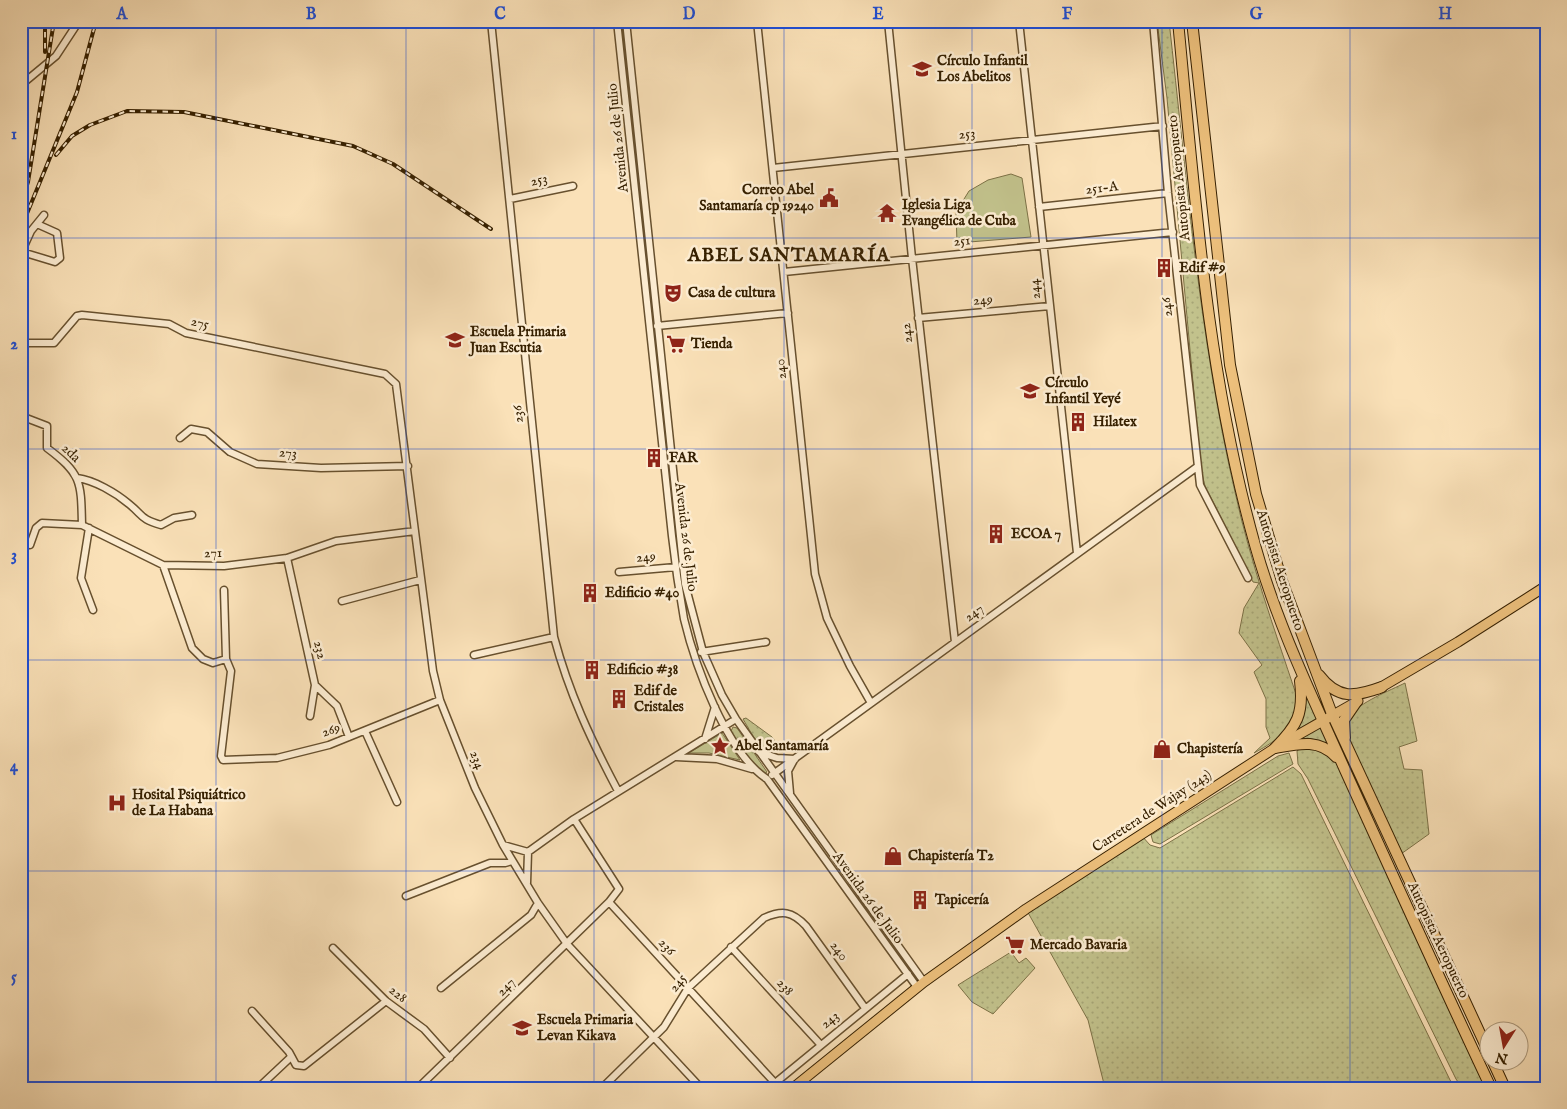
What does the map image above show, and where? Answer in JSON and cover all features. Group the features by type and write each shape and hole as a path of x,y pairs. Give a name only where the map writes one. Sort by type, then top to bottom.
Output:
{"highway":[{"name":"Autopista Aeropuerto","path":"1178,21 1205,287 1223,406 1255,546 1272,602 1321,721 1491,1088"},
{"name":"Autopista Aeropuerto","path":"1192,21 1224,329 1242,431 1256,494 1313,667 1332,714 1480,1034"},
{"path":"1313,667 1328,686 1343,693 1363,694 1382,687"},
{"path":"1275,748 1291,732 1301,710 1298,668"},
{"path":"1347,748 1343,728 1344,720 1356,701"},
{"path":"1275,748 1314,744 1331,751 1342,763"},
{"path":"1498,1072 1505,1088"}],"main road":[{"name":"Carretera de Wajay (243)","path":"794,1088 921,984 1026,909 1275,748 1458,642 1546,586"}],"street":[{"path":"21,85 56,56 79,21"},
{"name":"236","path":"491,21 554,636 563,668 588,736 618,791"},
{"name":"Avenida 26 de Julio","path":"617,21 676,567 685,620 695,653 724,726 753,769 766,779 908,974 921,984"},
{"name":"Avenida 26 de Julio","path":"626,21 685,584 703,652 722,695 757,751 858,889 921,984"},
{"name":"240","path":"757,21 815,574 827,618 850,666 871,703"},
{"name":"242","path":"888,21 918,318 955,642"},
{"name":"244","path":"1019,21 1077,553"},
{"name":"246","path":"1153,21 1168,193 1200,486 1248,578"},
{"name":"253","path":"773,168 1163,126"},
{"path":"635,180 643,179"},
{"name":"253","path":"510,199 572,186"},
{"name":"251-A","path":"1039,207 1168,193"},
{"path":"638,211 646,210"},
{"path":"37,224 57,233 60,258 55,262 21,253 31,231 44,215"},
{"name":"251","path":"784,272 1172,232"},
{"name":"249","path":"918,318 1050,306"},
{"path":"651,327 788,313"},
{"name":"275","path":"21,343 54,344 77,316 82,315 169,324 186,333 385,374"},
{"name":"234","path":"385,374 396,384 433,671 440,700 475,788 503,845 538,903 567,944 697,1086"},
{"name":"2da","path":"21,416 47,426 47,448 69,464 77,478 82,497 82,525"},
{"name":"273","path":"180,438 191,429 207,432 230,452 257,464 321,468 408,466"},
{"name":"247","path":"766,779 1197,467"},
{"path":"77,478 87,479 130,504 144,520 161,525 174,518 192,515"},
{"name":"271","path":"30,545 36,528 42,523 82,525 163,565 224,566 286,558 336,541 415,531"},
{"path":"89,528 82,578 93,610"},
{"name":"232","path":"286,558 315,685"},
{"path":"163,565 192,648 203,659 213,663 226,658 224,590"},
{"name":"249","path":"619,572 676,567"},
{"path":"342,601 420,580"},
{"path":"474,655 554,636"},
{"path":"695,653 766,642"},
{"name":"269","path":"226,658 231,672 221,756 223,760 277,758 329,745 440,700"},
{"path":"310,716 315,685"},
{"path":"315,685 337,706 349,737"},
{"path":"705,739 715,707"},
{"path":"528,852 574,819 736,719"},
{"path":"364,731 397,802"},
{"path":"757,751 777,758 795,759 788,771 790,794"},
{"path":"675,757 718,759 753,769"},
{"path":"574,819 619,889 609,902"},
{"path":"503,845 528,852"},
{"path":"527,884 528,852"},
{"path":"406,896 490,862 505,863 512,860"},
{"path":"850,894 858,889"},
{"name":"236","path":"609,902 688,988 772,1085"},
{"name":"247","path":"418,1088 609,902"},
{"path":"441,988 531,915 538,903"},
{"name":"240","path":"788,912 797,917 806,926 865,1008"},
{"name":"245","path":"602,1088 654,1038 664,1027 688,988 731,947 764,918 776,913 788,912"},
{"name":"238","path":"731,947 820,1044"},
{"name":"228","path":"333,948 386,1001 424,1029 450,1058"},
{"name":"243","path":"772,1085 908,974"},
{"path":"252,1012 289,1052 296,1065 300,1066 309,1064 386,1001"},
{"path":"258,1088 291,1057"}],"green space":[{"path":"1157,21 1169,21 1195,258 1212,375 1223,434 1248,543 1296,694 1294,715 1286,730 1279,737 1254,753 1270,738 1266,727 1266,699 1254,672 1262,665 1239,633 1244,608 1259,583 1253,582 1205,486 1201,470 1167,98"},
{"path":"1011,174 1022,178 1031,237 957,243 956,212 969,191 988,180"},
{"path":"1405,683 1417,741 1399,747 1404,769 1422,770 1429,834 1401,854 1350,743 1347,726 1348,719 1360,706"},
{"path":"1304,690 1317,718 1294,732 1303,716"},
{"path":"746,718 772,737 783,752 768,749 758,742 743,719"},
{"path":"733,727 737,728 767,772 764,774 752,764 731,731"},
{"path":"1320,727 1328,744 1312,739 1299,738"},
{"path":"722,733 740,760 709,753 689,753"},
{"path":"1303,746 1328,753 1337,762 1486,1088 1462,1088 1456,1079 1308,779 1298,764 1297,751"},
{"path":"1289,753 1293,764 1160,844 1153,842 1151,835 1278,756"},
{"path":"1293,767 1301,774 1455,1088 1105,1088 1088,1020 1026,909 1141,835 1150,845 1160,848"},
{"path":"1011,952 1019,963 1026,958 1035,968 993,1014 972,1002 958,985"}],"railway":[{"path":"45,21 45,52"},
{"path":"21,204 28,182 54,21"},
{"path":"21,228 77,92 96,21"},
{"path":"56,155 72,136 90,125 127,111 184,112 353,146 393,164 491,229"}],"place":[{"name":"Círculo Infantil Los Abelitos","path":"922,69"},
{"name":"Correo Abel Santamaría cp 19240","path":"829,198"},
{"name":"Iglesia Liga Evangélica de Cuba","path":"887,213"},
{"name":"Edif #9","path":"1164,268"},
{"name":"Casa de cultura","path":"673,293"},
{"name":"Escuela Primaria Juan Escutia","path":"455,340"},
{"name":"Tienda","path":"676,344"},
{"name":"Círculo Infantil Yeyé","path":"1030,391"},
{"name":"Hilatex","path":"1078,422"},
{"name":"FAR","path":"654,458"},
{"name":"ECOA 7","path":"996,534"},
{"name":"Edificio #40","path":"590,593"},
{"name":"Edificio #38","path":"592,670"},
{"name":"Edif de Cristales","path":"619,699"},
{"name":"Abel Santamaría","path":"720,746"},
{"name":"Chapistería","path":"1162,749"},
{"name":"Hosital Psiquiátrico de La Habana","path":"117,803"},
{"name":"Chapistería T2","path":"893,856"},
{"name":"Tapicería","path":"920,900"},
{"name":"Mercado Bavaria","path":"1015,945"},
{"name":"Escuela Primaria Levan Kikava","path":"522,1028"}],"district":[{"name":"ABEL SANTAMARÍA","path":"789,256"}]}
